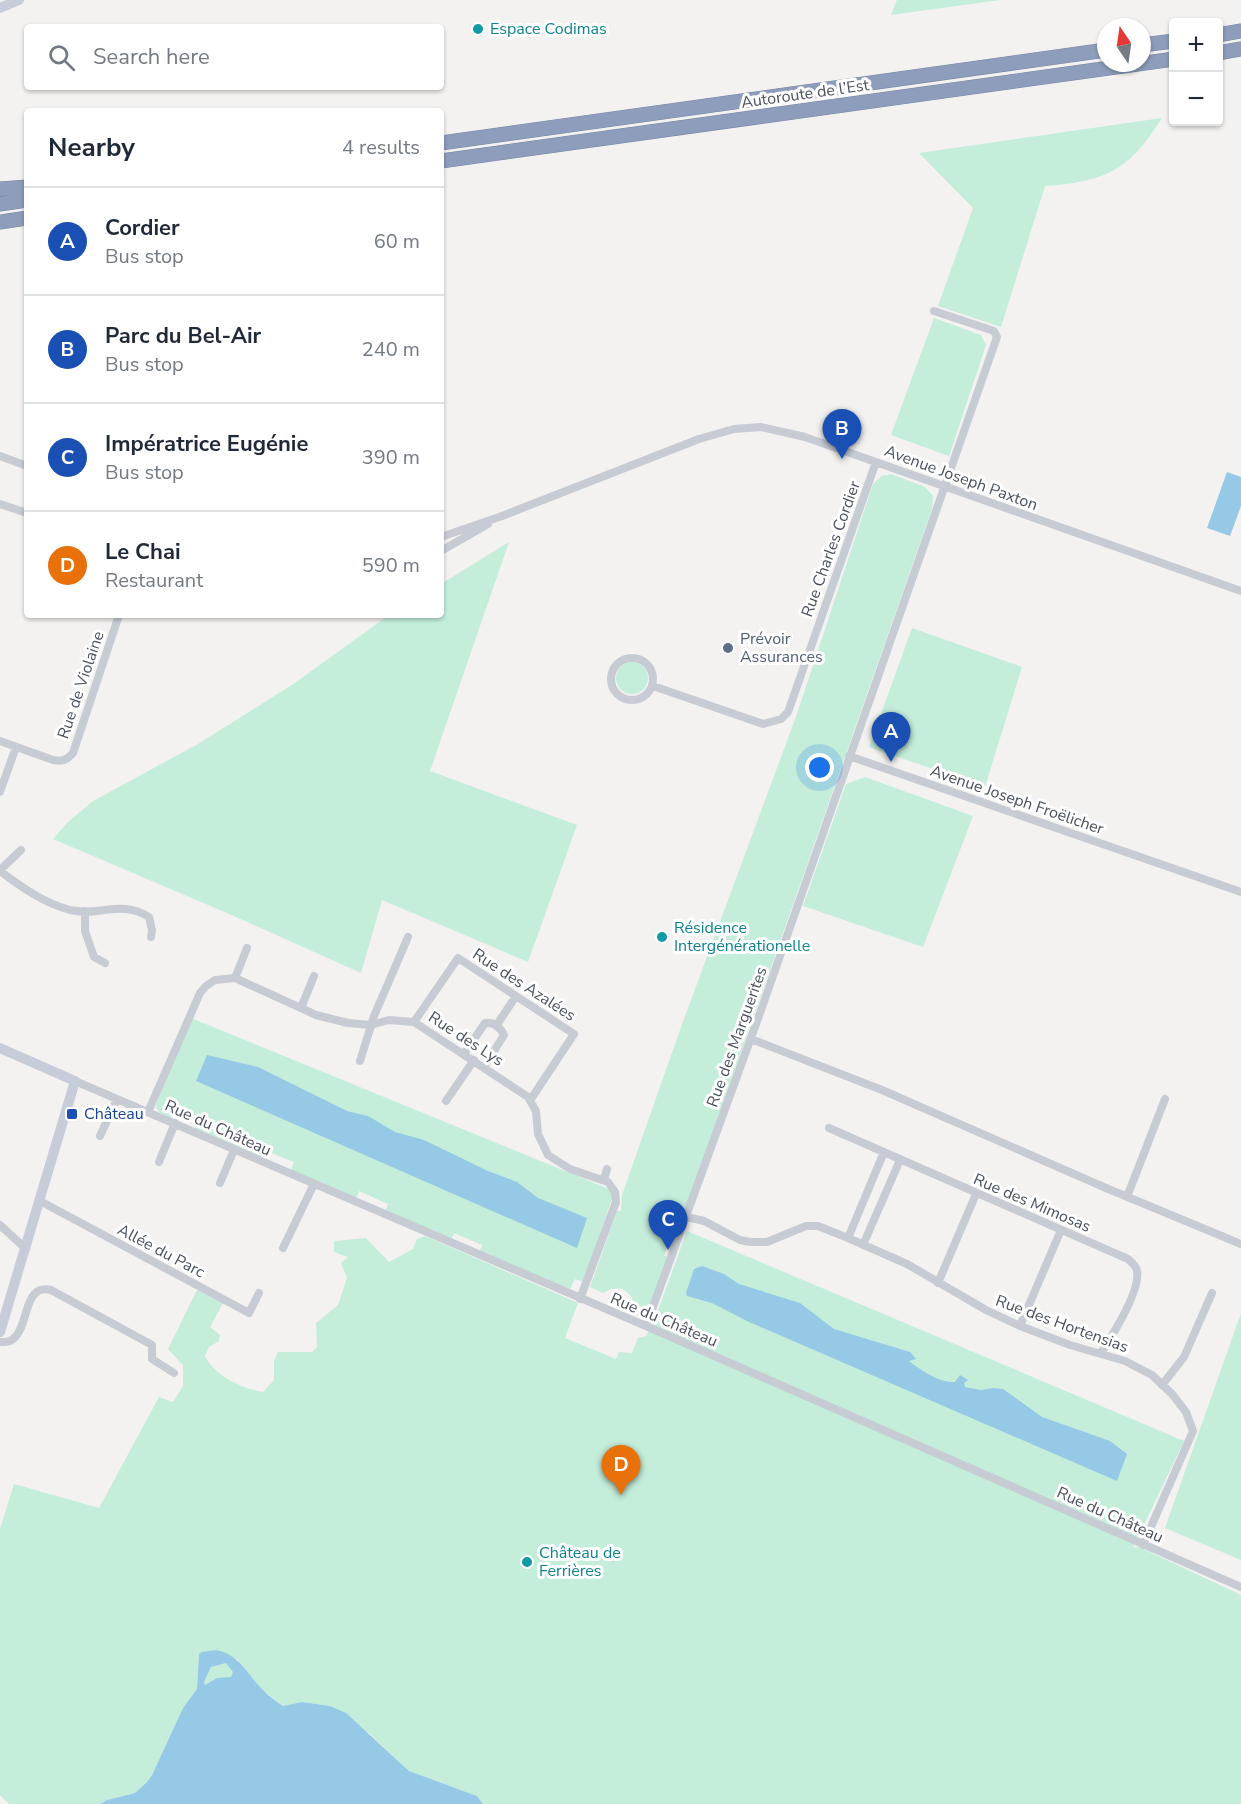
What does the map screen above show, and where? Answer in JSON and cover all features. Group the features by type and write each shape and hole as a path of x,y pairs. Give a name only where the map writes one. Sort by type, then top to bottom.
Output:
{"highway":[{"path":"1223,33 1241,31"},
{"path":"1151,44 1169,42"},
{"path":"1223,52 1241,49"},
{"name":"Autoroute de l’Est","path":"444,143 1097,51"},
{"name":"Autoroute de l’Est","path":"444,161 1169,60"},
{"path":"0,189 24,188"},
{"path":"0,204 24,200"},
{"path":"0,222 24,218"}],"main road":[{"path":"0,8 19,0"},
{"path":"0,1048 75,1081 0,1332"}],"street":[{"path":"849,756 997,337 994,332 934,311"},
{"name":"Avenue Joseph Paxton","path":"444,536 699,440 734,429 761,427 792,433 1241,591"},
{"path":"0,456 24,465"},
{"name":"Rue Charles Cordier","path":"653,686 763,724 781,719 788,712 876,462"},
{"path":"0,504 24,512"},
{"name":"Avenue Joseph Paxton","path":"444,548 502,516"},
{"name":"Rue de Violaine","path":"16,747 52,760 64,760 73,753 118,618"},
{"path":"636,658 643,660 652,671 653,686 644,697 638,700 624,699 613,689 610,679 621,660 636,658"},
{"path":"0,741 16,747 0,792"},
{"name":"Avenue Joseph Froëlicher","path":"849,756 1241,892"},
{"name":"Rue des Marguerites","path":"646,1326 751,1039 849,756"},
{"path":"21,850 0,871 21,887 46,901 72,910 118,908 138,910 149,917 151,937"},
{"path":"85,911 86,931 94,957 105,963"},
{"path":"360,1061 371,1025 408,937"},
{"path":"148,1112 200,993 215,980 236,978 247,948"},
{"name":"Rue des Azalées","path":"414,1022 458,958 516,996 574,1035 531,1099"},
{"path":"301,1008 314,976"},
{"name":"Rue des Lys","path":"236,978 316,1015 348,1023 371,1025 389,1020 414,1022 531,1099"},
{"path":"496,1026 516,996"},
{"path":"464,1054 485,1023 496,1026 504,1035 484,1067"},
{"path":"751,1039 882,1090 1241,1244"},
{"path":"446,1101 474,1060"},
{"name":"Rue du Château","path":"75,1081 646,1326 1241,1587"},
{"path":"100,1136 117,1099"},
{"path":"531,1099 536,1111 538,1134 548,1155 570,1169 604,1179 615,1192 616,1202 580,1299"},
{"path":"1127,1197 1166,1100"},
{"path":"159,1162 175,1123"},
{"name":"Rue des Mimosas","path":"829,1128 1128,1259 1137,1269 1129,1304 1101,1353"},
{"path":"220,1183 234,1150"},
{"path":"848,1238 884,1152"},
{"path":"863,1245 900,1160"},
{"path":"604,1179 607,1169"},
{"path":"283,1248 314,1184"},
{"path":"938,1282 976,1194"},
{"name":"Allée du Parc","path":"40,1201 249,1313 260,1293"},
{"name":"Rue des Hortensias","path":"687,1217 704,1221 740,1240 752,1242 767,1242 806,1226 818,1226 907,1264 986,1310 1020,1326 1070,1345 1125,1361 1152,1374 1186,1412 1193,1431 1143,1545"},
{"path":"0,1225 26,1249"},
{"path":"1020,1326 1061,1230"},
{"path":"0,1342 10,1341 20,1330 36,1290 42,1288 51,1290 152,1345 152,1359 174,1373"},
{"path":"1162,1385 1184,1357 1212,1293"}],"green space":[{"path":"897,0 1000,0 891,15"},
{"path":"1162,118 1137,152 1117,168 1088,180 1045,186 1001,327 938,306 973,208 919,153"},
{"path":"934,318 981,335 986,345 949,456 891,435"},
{"path":"891,474 925,487 933,496 932,509 679,1229 674,1228 664,1255 668,1258 647,1312 635,1307 631,1296 624,1290 614,1289 603,1293 590,1287 617,1211 621,1211 622,1195 681,1027 797,714 873,484 882,476"},
{"path":"509,542 430,771 577,825 528,962 382,900 361,973 53,839 68,822 93,801 198,744 292,685 385,618 444,618 444,582"},
{"path":"912,628 1022,667 985,787 869,747"},
{"path":"632,662 643,667 648,678 643,689 632,694 621,689 616,678 621,667"},
{"path":"865,777 973,816 923,947 803,906 846,784"},
{"path":"191,1018 609,1189 613,1195 584,1282 575,1279 570,1289 479,1253 482,1245 454,1233 451,1241 385,1212 388,1204 359,1191 356,1199 291,1170 294,1162 264,1150 261,1157 194,1128 197,1120 174,1110 171,1118 159,1112 156,1107 158,1099"},
{"path":"687,1231 1184,1441 1133,1548 1139,1547 1241,1595 1241,1804 483,1804 477,1796 409,1771 370,1734 330,1706 302,1702 284,1706 263,1691 237,1659 199,1654 197,1689 183,1708 152,1775 135,1793 100,1804 9,1804 0,1795 0,1529 14,1484 99,1508 159,1397 173,1402 183,1386 183,1365 168,1349 197,1290 223,1303 210,1327 220,1335 219,1341 209,1347 205,1356 209,1363 229,1380 246,1388 263,1392 274,1380 274,1361 278,1352 312,1352 317,1347 316,1323 338,1305 347,1278 341,1263 348,1257 334,1252 334,1241 366,1238 389,1262 413,1249 417,1239 425,1236 578,1303 565,1338 616,1359 619,1352 632,1353 638,1338 646,1336 653,1324"},
{"path":"1241,1313 1241,1560 1165,1528"},
{"path":"226,1663 234,1672 231,1677 214,1679 205,1685 204,1682 211,1667"}],"water":[{"path":"1227,472 1241,477 1241,506 1230,536 1207,528"},
{"path":"207,1055 258,1067 347,1111 368,1116 395,1132 424,1140 488,1171 517,1182 538,1198 587,1218 577,1248 196,1081"},
{"path":"702,1266 724,1274 739,1284 800,1303 834,1329 910,1352 916,1359 909,1361 937,1378 955,1382 960,1375 968,1380 964,1383 965,1387 981,1390 1003,1389 1042,1417 1110,1441 1127,1454 1117,1481 749,1322 712,1303 687,1296 694,1269"},
{"path":"216,1650 232,1656 266,1693 283,1706 302,1702 330,1706 346,1713 409,1771 477,1796 483,1804 100,1804 135,1793 152,1775 183,1708 197,1689 199,1654","holes":["226,1663 233,1672 231,1677 217,1678 205,1685 204,1682 211,1667"]}],"place":[{"name":"Espace Codimas","path":"478,29"},
{"name":"Parc du Bel-Air","path":"842,459"},
{"name":"Prévoir Assurances","path":"728,648"},
{"name":"Cordier","path":"891,762"},
{"name":"Résidence Intergénérationelle","path":"662,937"},
{"name":"Château","path":"72,1114"},
{"name":"Impératrice Eugénie","path":"668,1250"},
{"name":"Le Chai","path":"621,1495"},
{"name":"Château de Ferrières","path":"527,1562"}]}
